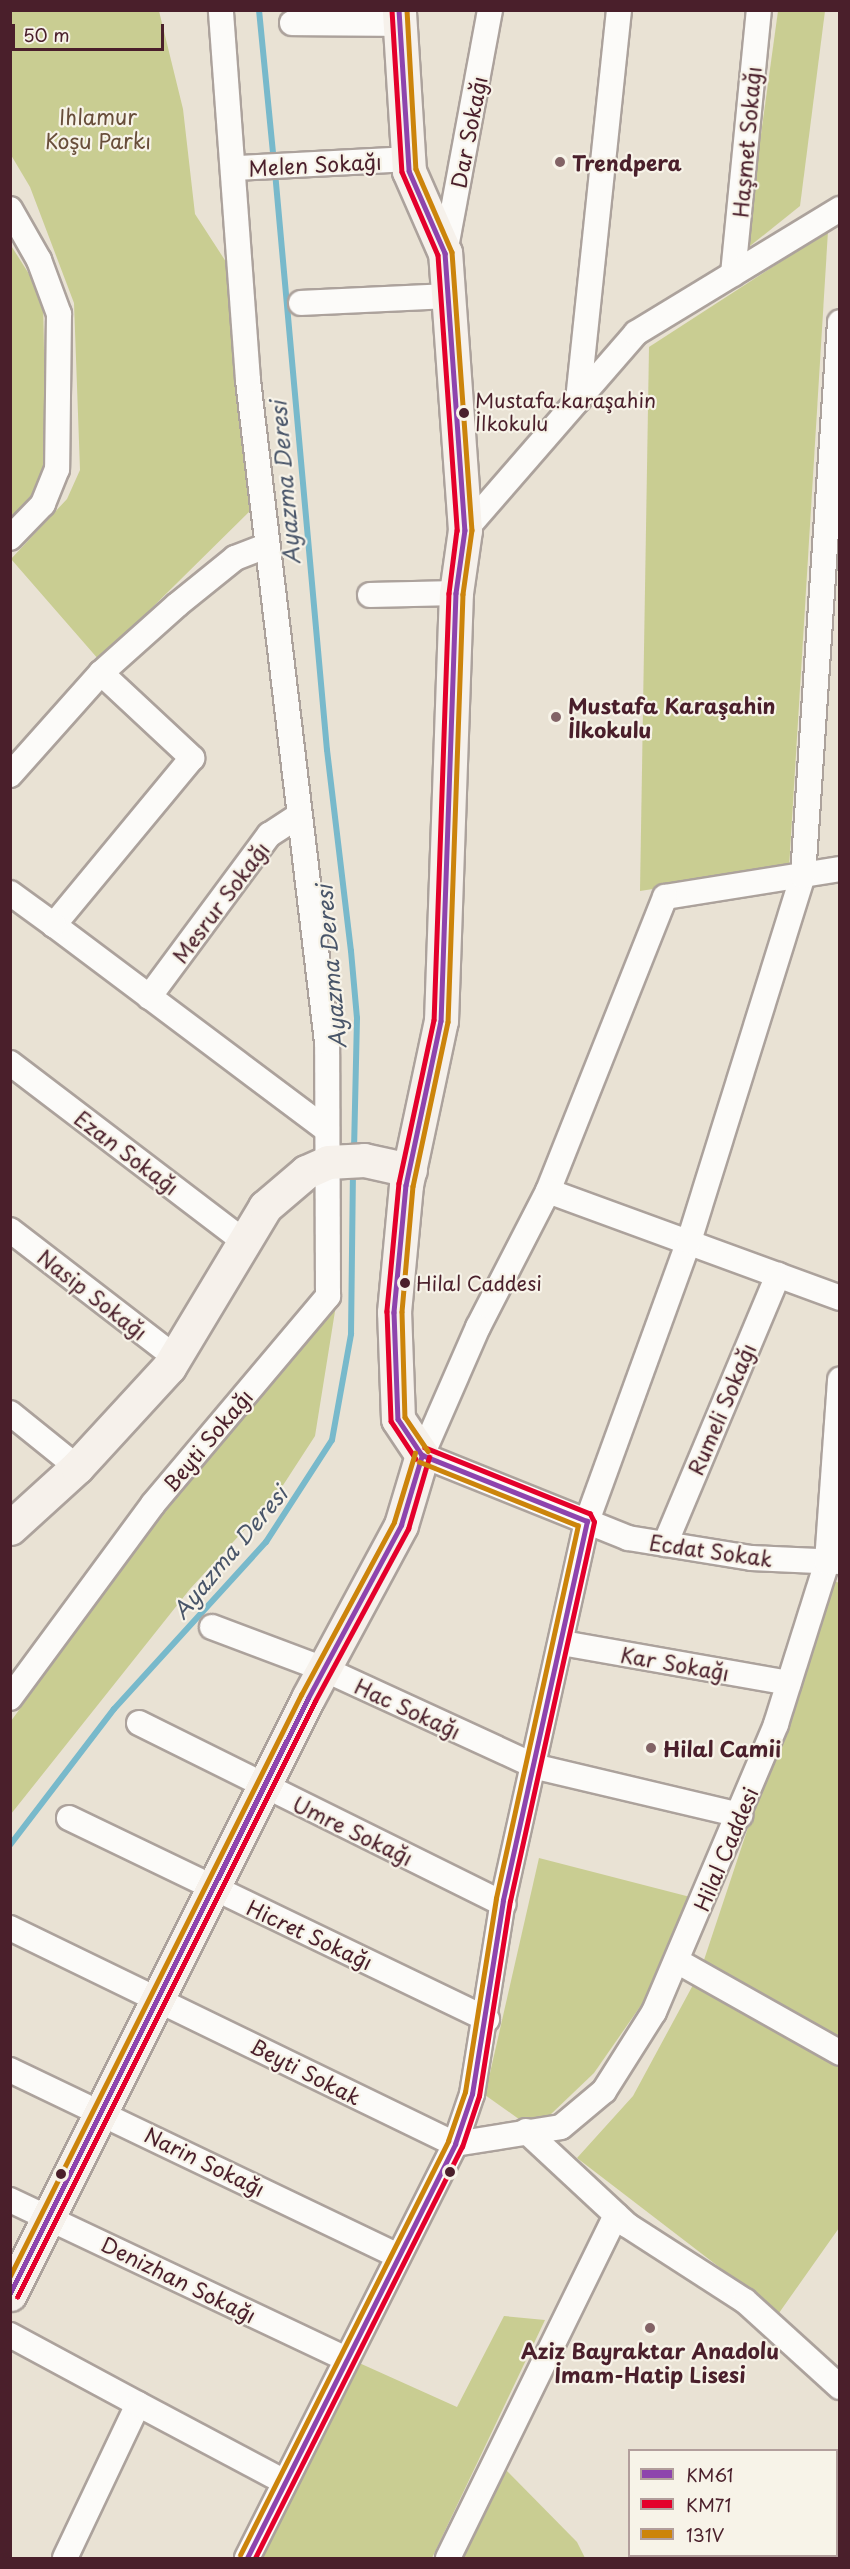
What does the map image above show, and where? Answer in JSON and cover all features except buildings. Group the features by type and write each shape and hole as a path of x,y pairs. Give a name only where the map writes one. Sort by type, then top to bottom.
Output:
{"street":[{"name":"Melen Sokağı","path":"221,10 249,167 408,159"},
{"name":"Dar Sokağı","path":"445,253 490,10"},
{"path":"578,400 619,10"},
{"name":"Haşmet Sokağı","path":"733,274 759,10"},
{"path":"292,23 399,17 408,159 445,253 465,530 456,593 441,1021 410,1170 394,1312 398,1419 422,1455"},
{"name":"Beyti Sokağı","path":"10,1698 153,1504 328,1296 344,1161 326,1129 327,1042 298,816 248,380 249,167"},
{"path":"10,208 39,260 59,314 57,469 43,504 10,538"},
{"path":"465,530 636,333 840,209"},
{"path":"301,303 448,296"},
{"path":"247,2559 283,2481 454,2144 487,2019 503,1904 537,1767 587,1521 689,1241 803,876 840,322"},
{"path":"10,775 101,673 177,605 235,558 267,546"},
{"path":"370,595 456,593"},
{"path":"54,926 192,758 101,673"},
{"name":"Mesrur Sokağı","path":"149,997 269,835 298,816"},
{"path":"10,2294 264,1786 401,1525 422,1455 478,1327 548,1191 665,897 840,869"},
{"path":"10,893 326,1129"},
{"name":"Ezan Sokağı","path":"10,1063 244,1241"},
{"path":"10,1528 77,1467 175,1357 265,1208 306,1172 344,1161 410,1170"},
{"path":"548,1191 840,1298"},
{"name":"Nasip Sokağı","path":"10,1230 175,1357"},
{"name":"Rumeli Sokağı","path":"665,1544 778,1275"},
{"name":"Hilal Caddesi","path":"526,2131 561,2127 604,2091 654,2012 740,1815 833,1562 840,1379"},
{"path":"10,1413 77,1467"},
{"name":"Ecdat Sokak","path":"422,1455 628,1538 752,1558 833,1562"},
{"name":"Hac Sokağı","path":"212,1627 324,1669 537,1767 740,1815"},
{"name":"Kar Sokağı","path":"562,1642 788,1683"},
{"name":"Umre Sokağı","path":"139,1723 503,1904"},
{"name":"Hicret Sokağı","path":"69,1818 487,2019"},
{"name":"Beyti Sokak","path":"10,1928 159,1996 454,2144"},
{"path":"677,1961 840,2053"},
{"name":"Narin Sokağı","path":"10,2070 102,2110 398,2256"},
{"path":"454,2144 526,2131 616,2215 745,2301 840,2387"},
{"name":"Denizhan Sokağı","path":"10,2200 346,2359"},
{"path":"448,2559 616,2215"},
{"path":"10,2335 283,2481"},
{"path":"65,2559 138,2404"}],"green space":[{"name":"Ihlamur Koşu Parkı","path":"10,11 159,11 183,109 195,214 230,268 253,508 99,660 11,559 67,499 80,470 74,303 30,187 11,155"},
{"path":"778,11 825,11 800,206 745,250"},
{"path":"828,231 789,868 640,891 649,347"},
{"path":"10,244 43,296 46,462 38,492 11,520"},
{"path":"336,1305 315,1436 278,1493 190,1589 11,1814 11,1721 146,1535"},
{"path":"831,1578 840,1584 839,2228 779,2313 577,2158 633,2096 700,1972"},
{"path":"539,1858 698,1899 644,2001 594,2073 549,2116 523,2122 485,2095"},
{"path":"504,2316 545,2320 432,2558 259,2558 357,2362 457,2407"},
{"path":"502,2466 577,2542 585,2558 462,2558"}],"waterway":[{"name":"Ayazma Deresi","path":"259,10 274,162"},
{"name":"Ayazma Deresi","path":"275,172 327,750 357,1018 354,1151"},
{"name":"Ayazma Deresi","path":"10,1845 114,1709 266,1542 332,1440 351,1334 353,1170"}],"transit line":[{"name":"KM71","path":"392,10 402,172 438,255 457,530 449,593 434,1020 399,1183 387,1311 391,1421 416,1459"},
{"name":"KM61","path":"399,10 409,171 445,253 465,530 456,593 441,1021 406,1185 394,1312 398,1419 422,1455"},
{"name":"131V","path":"407,10 416,169 452,252 472,530 463,594 448,1022 413,1186 402,1312 405,1417 428,1451"},
{"name":"KM71","path":"255,2558 462,2147 479,2096 510,1901 594,1522 590,1514 425,1448"},
{"name":"131V","path":"10,2276 301,1695 394,1522 415,1453"},
{"name":"KM61","path":"422,1455 587,1521"},
{"name":"KM61","path":"10,2293 308,1698 401,1525 422,1455"},
{"name":"KM71","path":"17,2297 315,1701 408,1529 429,1457"},
{"name":"131V","path":"240,2555 448,2141 465,2092 496,1898 578,1526 419,1462"},
{"name":"KM61","path":"247,2558 455,2144 472,2094 503,1900 587,1521"}],"place":[{"name":"Trendpera","path":"560,162"},
{"name":"Mustafa.karaşahin İlkokulu","path":"464,413"},
{"name":"Mustafa Karaşahin İlkokulu","path":"556,717"},
{"name":"Hilal Caddesi","path":"405,1283"},
{"name":"Hilal Camii","path":"651,1748"},
{"name":"Aziz Bayraktar Anadolu İmam-Hatip Lisesi","path":"650,2328"}]}
